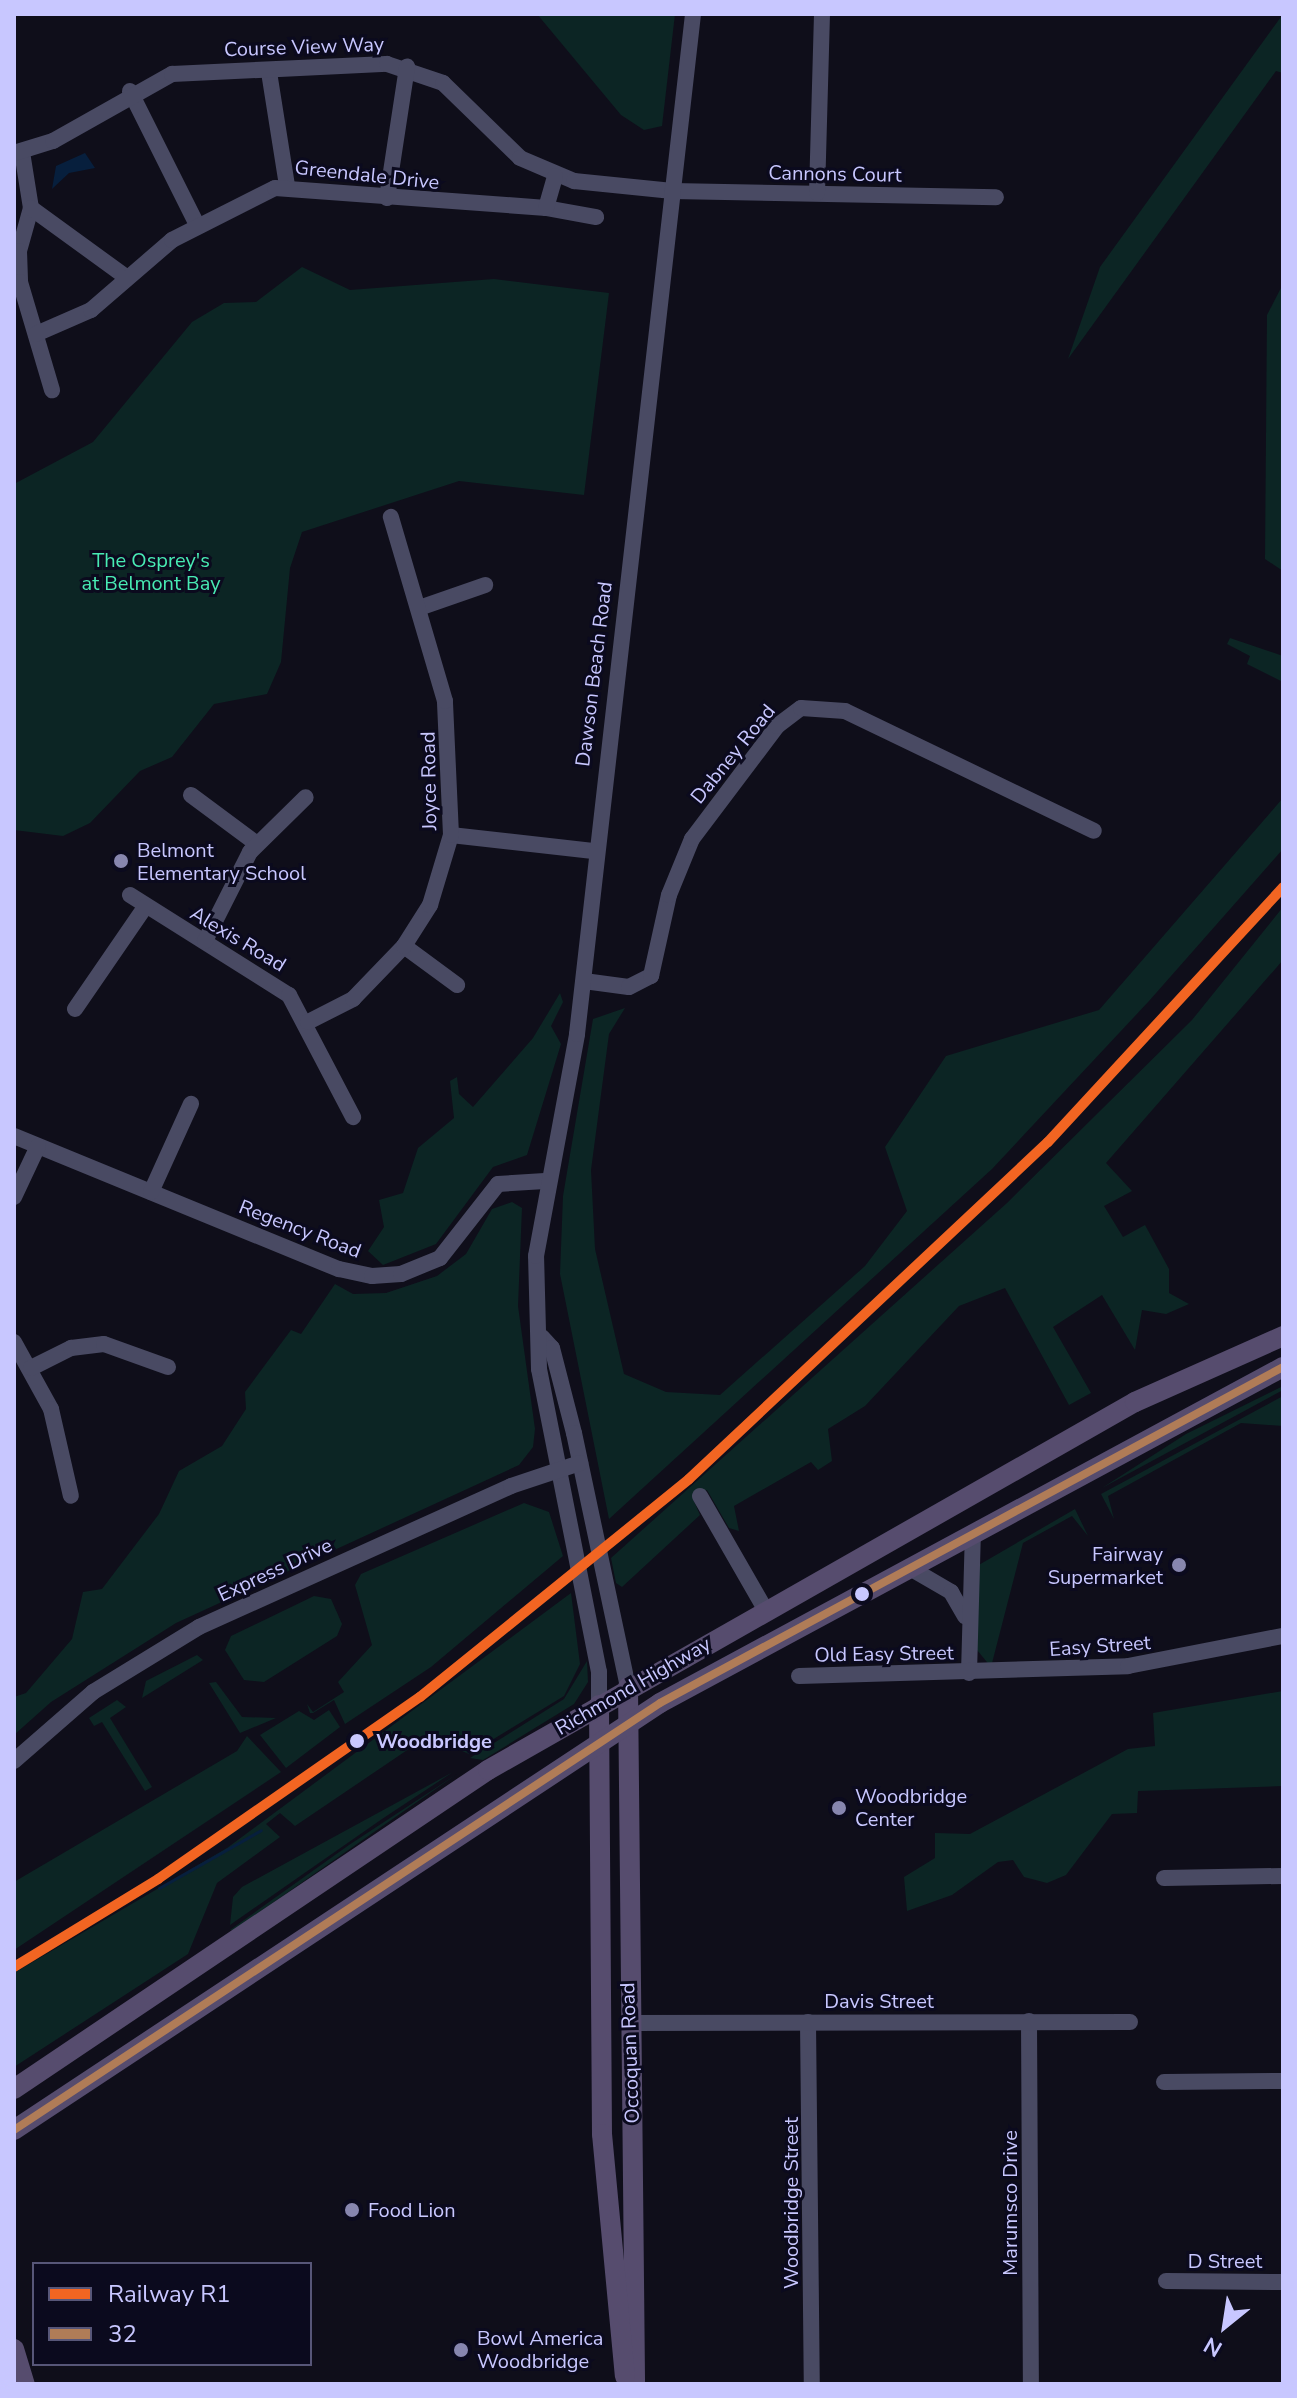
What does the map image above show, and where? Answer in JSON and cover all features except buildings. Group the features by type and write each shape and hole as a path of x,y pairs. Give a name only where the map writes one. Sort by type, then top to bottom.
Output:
{"main road":[{"name":"Richmond Highway","path":"14,2089 172,1988 373,1845 628,1687 1135,1402 1283,1336"},
{"name":"Richmond Highway","path":"14,2130 630,1722 1283,1367"},
{"name":"Occoquan Road","path":"628,1687 628,2023 635,2384"},
{"name":"Occoquan Road","path":"599,1705 602,2134 626,2384"},
{"path":"14,2349 25,2384"}],"street":[{"name":"Dawson Beach Road","path":"599,1705 586,1605 539,1369 542,1337 536,1256 545,1181 584,981 593,851 693,14"},
{"path":"817,193 822,14"},
{"name":"Course View Way","path":"18,153 130,91 188,71 269,72 407,67 452,88 508,148 555,176 672,191"},
{"path":"387,198 407,67"},
{"path":"269,72 287,186"},
{"path":"130,91 197,225"},
{"path":"18,153 31,208 19,268 52,390"},
{"path":"546,208 555,176"},
{"name":"Greendale Drive","path":"36,334 76,319 126,277 197,225 287,186 387,198 546,208 596,217"},
{"name":"Cannons Court","path":"672,191 996,197"},
{"path":"31,208 126,277"},
{"name":"Joyce Road","path":"308,1022 353,999 404,946 430,905 451,835 451,743 422,607 391,517"},
{"path":"422,607 485,585"},
{"name":"Dabney Road","path":"584,981 629,987 651,976 669,895 692,839 777,726 801,708 845,711 1094,831"},
{"path":"191,795 257,844"},
{"path":"205,941 257,844 306,797"},
{"path":"451,835 593,851"},
{"name":"Alexis Road","path":"130,895 145,907 275,982 308,1022 353,1117"},
{"path":"75,1009 145,907"},
{"path":"404,946 457,985"},
{"path":"151,1192 191,1104"},
{"name":"Regency Road","path":"14,1136 339,1269 386,1276 440,1258 498,1184 545,1181"},
{"path":"14,1197 38,1146"},
{"name":"Dawson Beach Road","path":"542,1337 552,1348 628,1687"},
{"path":"14,1342 51,1409 71,1496"},
{"path":"31,1368 71,1348 104,1344 168,1367"},
{"name":"Express Drive","path":"14,1761 93,1692 199,1627 557,1470 580,1463"},
{"path":"700,1496 765,1609"},
{"path":"969,1673 967,1621 973,1534"},
{"path":"910,1568 953,1594 967,1621"},
{"name":"Easy Street","path":"969,1673 1142,1665 1283,1636"},
{"name":"Old Easy Street","path":"799,1676 969,1673"},
{"path":"1164,1878 1283,1876"},
{"name":"Marumsco Drive","path":"1029,2021 1031,2384"},
{"name":"Woodbridge Street","path":"808,2022 812,2384"},
{"name":"Davis Street","path":"628,2023 1130,2022"},
{"path":"1164,2082 1283,2081"},
{"name":"D Street","path":"1166,2281 1283,2282"}],"green space":[{"path":"537,14 675,14 662,126 644,130 621,115"},
{"path":"1283,14 1283,73 1276,71 1068,359 1100,267"},
{"name":"The Osprey's at Belmont Bay","path":"302,267 350,290 494,279 609,293 584,495 459,481 302,532 290,568 281,662 267,694 214,704 172,757 140,771 90,823 63,836 14,830 14,484 93,442 192,322 224,303 256,302"},
{"path":"1283,284 1283,571 1265,559 1267,315"},
{"path":"1230,638 1283,656 1283,682 1247,664 1250,656 1227,644"},
{"path":"1283,798 1283,849 1149,1001 992,1169 609,1519 560,1274 563,1196 593,1019 625,1008 609,1034 591,1170 595,1249 624,1374 666,1392 720,1395 865,1266 907,1211 885,1147 946,1056 1099,1010"},
{"path":"1283,907 1283,960 1106,1163 1132,1191 1104,1206 1123,1237 1145,1225 1169,1269 1169,1293 1189,1304 1166,1314 1142,1310 1135,1350 1102,1295 1053,1327 1091,1393 1069,1405 1005,1288 959,1306 865,1406 828,1429 832,1461 818,1470 811,1462 734,1506 739,1531 729,1528 707,1490 693,1499 700,1515 622,1587 616,1583 611,1558 1007,1203 1192,1020"},
{"path":"560,993 563,1002 551,1026 561,1044 527,1155 493,1167 436,1244 383,1265 368,1251 384,1227 379,1200 403,1193 418,1148 454,1118 450,1081 457,1077 459,1094 473,1107 533,1038"},
{"path":"512,1202 522,1208 518,1306 535,1429 533,1447 519,1465 176,1623 51,1702 14,1735 14,1697 26,1693 72,1639 83,1592 102,1589 159,1514 179,1471 222,1446 246,1409 245,1392 291,1330 301,1334 335,1284 353,1294 386,1293 437,1276 466,1254 492,1209"},
{"path":"1283,1386 1283,1390 1102,1488 1186,1434"},
{"path":"1283,1396 1283,1426 1241,1423 1108,1496 1114,1519 1101,1494"},
{"path":"524,1503 549,1512 563,1556 431,1667 345,1724 334,1700 313,1713 310,1713 307,1704 313,1712 344,1692 338,1682 372,1645 355,1585 361,1574"},
{"path":"1075,1509 1088,1536 1072,1516 1023,1543 991,1667 977,1650 977,1566"},
{"path":"571,1593 580,1664 564,1696 469,1754 428,1736 295,1826 280,1813 266,1824 280,1837 217,1883 188,1954 14,2067 14,1973 227,1848"},
{"path":"314,1596 331,1599 342,1624 337,1636 264,1682 244,1680 225,1650 231,1636"},
{"path":"197,1655 203,1660 142,1698 146,1681"},
{"path":"587,1661 588,1682 574,1704 483,1760 470,1758 564,1699"},
{"path":"216,1682 242,1717 276,1718 240,1733 209,1683"},
{"path":"1283,1691 1283,1786 1138,1791 1137,1813 1112,1814 1066,1875 1047,1883 1024,1877 1013,1860 998,1862 952,1895 907,1911 904,1877 935,1858 935,1833 970,1834 1128,1749 1155,1746 1153,1713"},
{"path":"117,1700 126,1707 110,1718 152,1787 145,1791 102,1722 94,1726 89,1718"},
{"path":"329,1710 340,1727 286,1768 260,1735 299,1711 314,1720"},
{"path":"247,1736 281,1772 14,1950 14,1882 237,1751"},
{"path":"453,1772 230,1925 233,1897 242,1887"},
{"path":"457,1774 234,1930 230,1930 349,1845"}],"water":[{"path":"85,153 95,168 69,173 52,189 56,166"}],"waterway":[{"path":"159,1888 261,1830"}],"rail line":[{"name":"R1","path":"14,1967 158,1879 420,1697 689,1479 1048,1142 1283,887"}],"transit line":[{"name":"32","path":"14,2130 660,1703 1283,1367"}],"place":[{"name":"Belmont Elementary School","path":"121,861"},
{"name":"Fairway Supermarket","path":"1179,1565"},
{"name":"Woodbridge","path":"357,1741"},
{"name":"Woodbridge Center","path":"839,1808"},
{"name":"Food Lion","path":"352,2210"},
{"name":"Bowl America Woodbridge","path":"461,2350"}]}
